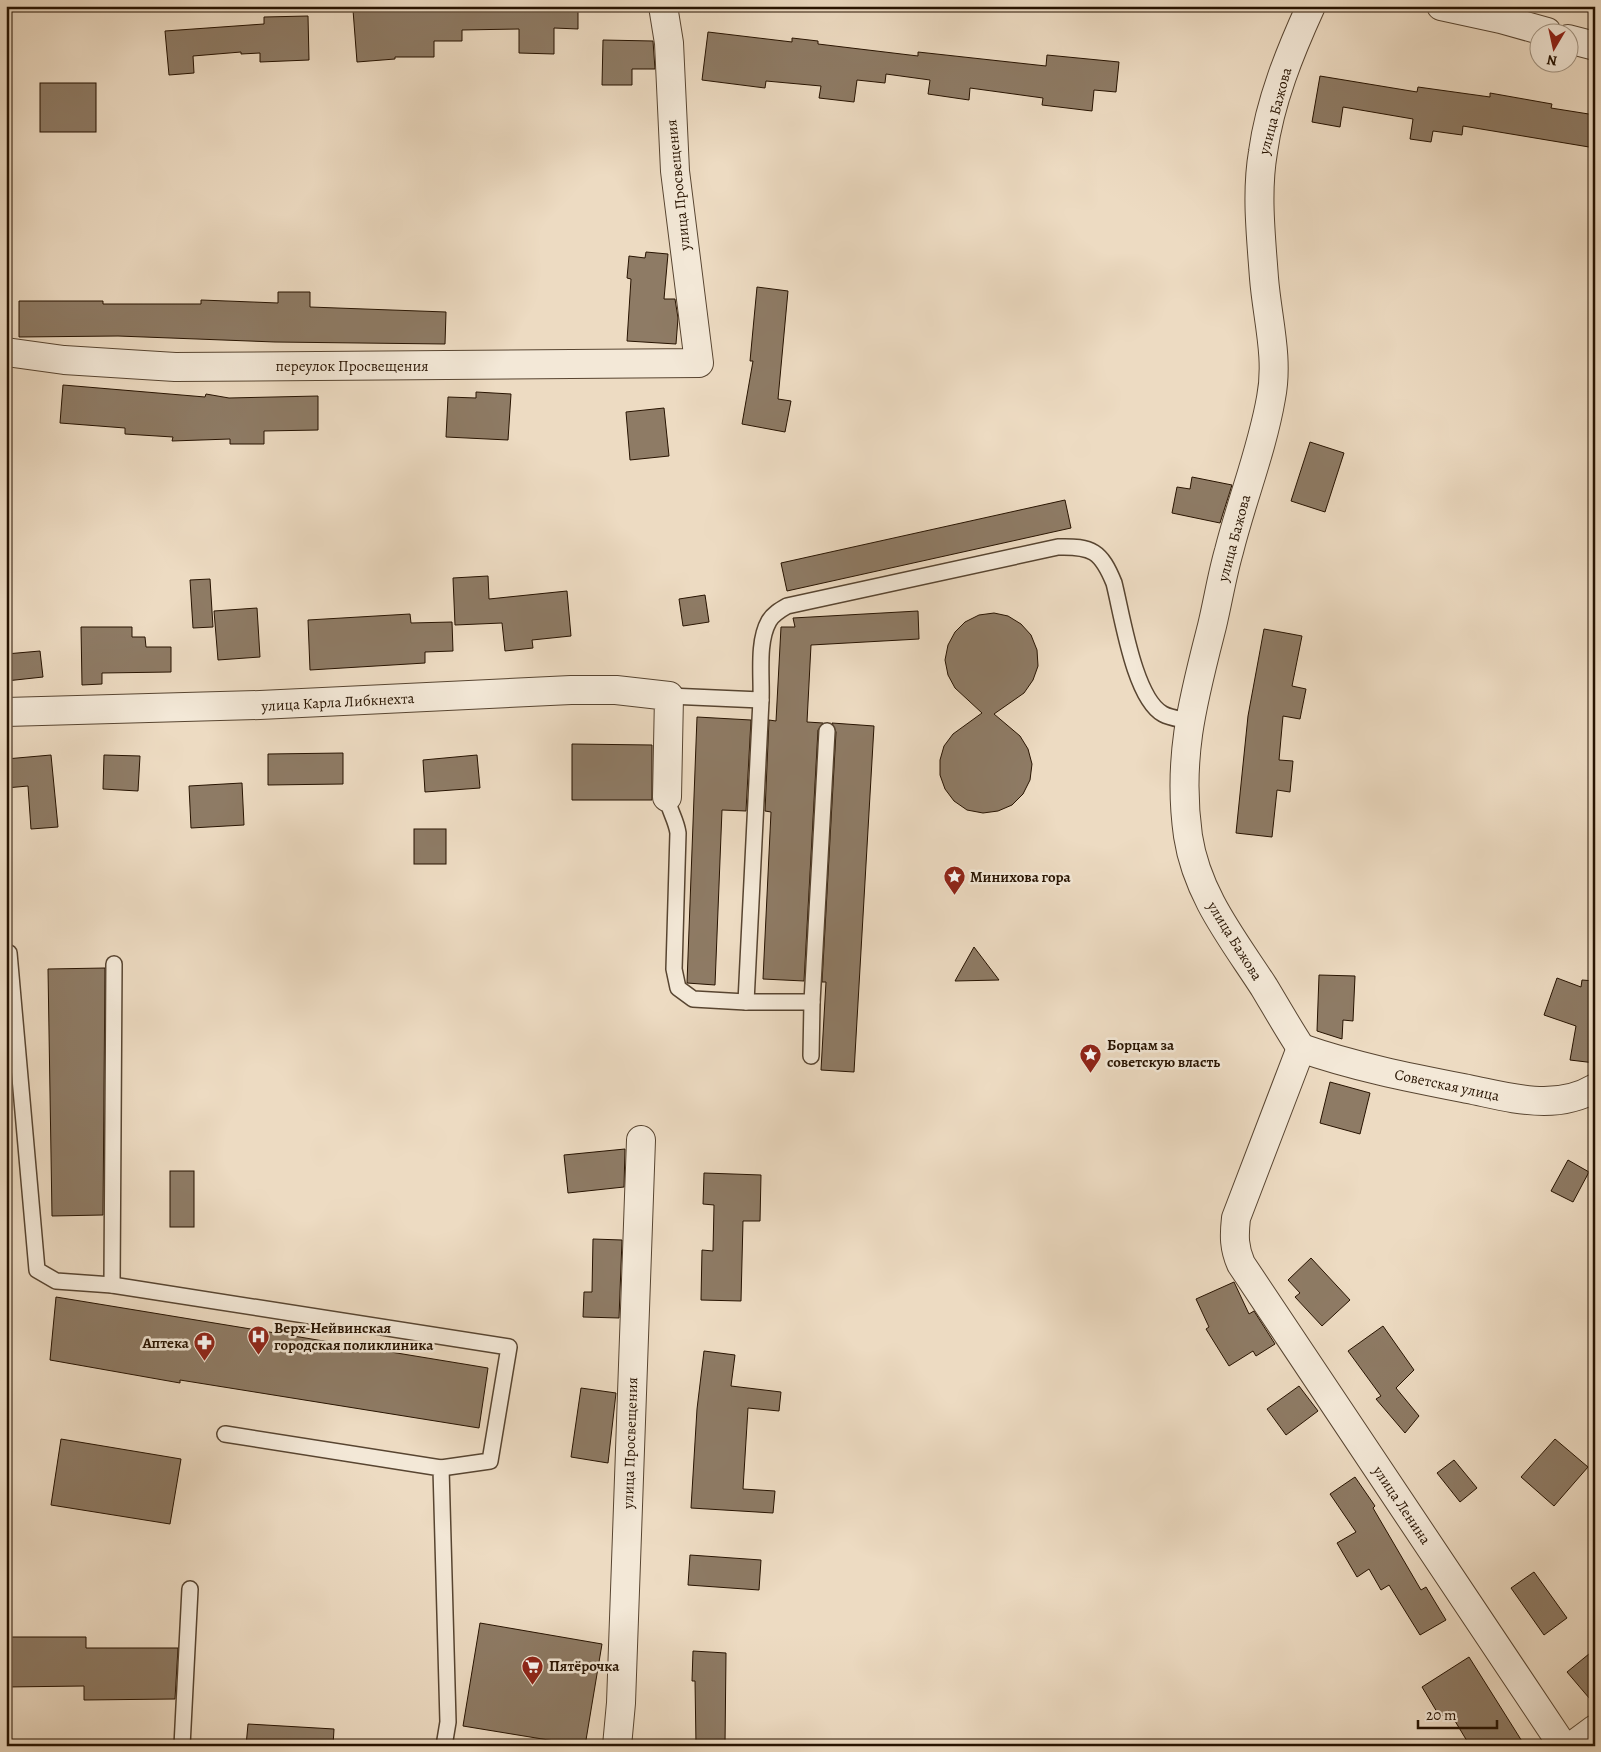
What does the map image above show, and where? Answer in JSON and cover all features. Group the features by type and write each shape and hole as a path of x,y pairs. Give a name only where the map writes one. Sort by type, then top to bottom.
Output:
{"street":[{"name":"улица Просвещения","path":"663,6 669,43 675,171 699,363"},
{"name":"улица Бажова","path":"1301,1048 1264,987 1218,920 1194,860 1188,837 1185,783 1189,721 1228,551 1263,436 1272,394 1272,335 1264,281 1261,224 1262,152 1281,79 1311,6"},
{"path":"1440,6 1528,27"},
{"path":"1578,41 1595,46"},
{"name":"переулок Просвещения","path":"6,352 64,360 175,367 699,363"},
{"name":"улица Карла Либкнехта","path":"6,712 270,705 571,690 616,690 668,696"},
{"path":"666,797 668,696"},
{"name":"Советская улица","path":"1301,1048 1393,1074 1519,1099 1543,1101 1565,1099 1586,1093 1595,1088"},
{"name":"улица Ленина","path":"1301,1048 1236,1218 1235,1252 1241,1264 1563,1746"},
{"name":"улица Просвещения","path":"617,1746 622,1703 640,1140"},
{"path":"1572,1746 1595,1729"}],"lane":[{"path":"746,1002 765,634 772,617 787,606 1058,547 1082,547 1092,550 1102,558 1114,583 1140,686 1149,702 1163,715 1189,721"},
{"path":"668,696 761,700"},
{"path":"811,1056 812,1002 827,731"},
{"path":"666,797 669,808 676,818 678,833 674,969 678,988 692,999 746,1002 812,1002"},
{"path":"6,953 9,952 38,1270 56,1281 112,1285 509,1347 490,1461 441,1468 225,1434"},
{"path":"112,1285 114,964"},
{"path":"441,1468 448,1722 444,1746"},
{"path":"182,1746 190,1589"}],"building":[{"path":"398,6 578,6 578,29 554,28 554,54 519,53 519,29 462,30 462,41 434,41 434,57 395,57 395,59 357,62 353,10"},
{"path":"308,16 309,60 260,62 260,53 241,54 241,52 193,56 194,73 169,75 165,31 264,24 264,17"},
{"path":"708,32 792,42 792,38 818,41 818,44 918,56 918,52 1046,66 1047,55 1119,62 1116,92 1094,90 1092,111 1042,105 1043,98 970,88 969,100 928,94 930,80 886,74 885,83 857,80 854,102 819,98 821,86 766,81 765,88 702,80"},
{"path":"603,40 653,41 655,69 632,69 632,85 602,85"},
{"path":"1320,76 1417,92 1418,87 1490,97 1490,93 1552,104 1551,108 1595,115 1595,148 1463,126 1462,135 1433,131 1431,142 1410,139 1413,119 1343,107 1340,127 1312,122"},
{"path":"40,83 96,83 96,132 40,132"},
{"path":"646,252 668,254 664,299 675,299 678,318 676,344 627,341 631,279 627,278 629,256 645,258"},
{"path":"757,287 788,291 778,399 791,401 785,432 742,424 753,361 750,361"},
{"path":"278,292 310,292 310,307 446,312 445,344 275,342 118,336 19,337 19,301 103,301 103,304 201,304 201,300 278,303"},
{"path":"63,385 205,397 206,394 229,398 318,396 318,430 264,431 264,444 230,444 230,439 172,441 173,437 125,434 125,428 60,423"},
{"path":"476,392 511,394 508,440 446,437 448,397 476,398"},
{"path":"664,408 669,456 630,460 626,412"},
{"path":"1310,442 1344,453 1325,512 1291,501"},
{"path":"1192,477 1232,485 1220,523 1172,513 1177,487 1190,489"},
{"path":"1065,500 1071,528 787,591 781,563"},
{"path":"488,576 489,599 567,591 571,636 532,640 533,648 505,651 502,623 455,625 453,578"},
{"path":"210,579 213,627 193,628 190,580"},
{"path":"705,595 709,622 683,626 679,599"},
{"path":"257,608 260,657 218,660 214,611"},
{"path":"918,611 919,639 811,645 807,722 823,723 818,730 804,981 763,979 771,812 765,811 769,720 776,721 781,627 795,627 793,618"},
{"path":"994,613 1008,616 1021,624 1031,635 1037,650 1038,666 1033,680 1024,693 994,714 1020,736 1028,749 1032,764 1030,780 1023,794 1012,805 998,811 983,813 967,810 954,801 945,789 940,775 940,760 944,746 953,734 982,713 955,688 948,675 945,660 948,645 955,632 965,622 979,615"},
{"path":"410,614 411,623 452,622 453,651 425,652 425,663 310,670 308,620"},
{"path":"81,627 132,627 132,637 145,637 146,647 171,647 171,672 102,673 102,684 82,685"},
{"path":"1264,629 1302,636 1292,686 1306,689 1300,719 1283,716 1279,760 1293,761 1290,792 1277,790 1272,837 1236,833 1248,716"},
{"path":"40,651 43,677 6,681 6,654"},
{"path":"697,717 751,720 746,811 722,810 715,985 687,983"},
{"path":"832,723 874,726 854,1072 821,1070 826,982 822,982 836,732"},
{"path":"572,744 652,745 652,800 572,800"},
{"path":"343,753 343,784 268,785 268,754"},
{"path":"51,755 58,827 31,829 28,786 6,788 6,759"},
{"path":"104,755 140,756 138,791 103,789"},
{"path":"477,755 480,788 425,792 423,760"},
{"path":"242,783 244,825 191,828 189,786"},
{"path":"414,829 446,829 446,864 414,864"},
{"path":"974,947 999,980 955,981"},
{"path":"105,968 103,1215 52,1216 48,969"},
{"path":"1319,975 1355,976 1353,1021 1343,1020 1342,1039 1317,1031"},
{"path":"1557,978 1581,987 1582,980 1595,981 1595,1063 1570,1060 1576,1026 1544,1015"},
{"path":"1330,1082 1370,1093 1360,1134 1320,1123"},
{"path":"625,1149 624,1187 568,1193 564,1155"},
{"path":"1568,1160 1589,1172 1573,1202 1551,1191"},
{"path":"170,1171 194,1171 194,1227 170,1227"},
{"path":"704,1173 761,1175 760,1221 743,1221 741,1301 701,1300 702,1250 713,1251 714,1205 703,1204"},
{"path":"593,1239 622,1240 619,1318 583,1317 584,1292 592,1292"},
{"path":"1311,1258 1350,1300 1322,1326 1295,1297 1300,1293 1288,1280"},
{"path":"1234,1282 1249,1314 1254,1311 1275,1344 1256,1356 1253,1351 1229,1366 1206,1329 1209,1327 1196,1299"},
{"path":"56,1297 488,1368 479,1428 180,1380 180,1383 50,1360"},
{"path":"1383,1326 1414,1370 1396,1388 1419,1416 1405,1433 1376,1399 1381,1396 1348,1351"},
{"path":"704,1351 735,1355 731,1386 781,1392 779,1411 748,1408 743,1489 775,1491 773,1513 691,1508 697,1409"},
{"path":"1299,1386 1318,1411 1286,1435 1267,1409"},
{"path":"581,1388 616,1393 608,1463 571,1457"},
{"path":"61,1439 181,1459 170,1524 51,1505"},
{"path":"1555,1439 1588,1467 1554,1506 1521,1477"},
{"path":"1454,1460 1477,1488 1460,1502 1437,1473"},
{"path":"1355,1477 1375,1506 1373,1508 1421,1590 1426,1587 1446,1620 1420,1635 1389,1585 1381,1590 1369,1569 1357,1577 1337,1543 1356,1532 1330,1494"},
{"path":"690,1555 761,1560 759,1590 688,1585"},
{"path":"1534,1572 1567,1618 1544,1635 1511,1588"},
{"name":"Пятёрочка","path":"480,1623 602,1644 585,1746 463,1726"},
{"path":"6,1637 86,1637 86,1648 178,1648 175,1699 84,1700 84,1686 6,1687"},
{"path":"1595,1649 1595,1705 1567,1672"},
{"path":"693,1651 726,1653 725,1745 696,1745 695,1681 692,1681"},
{"path":"1469,1657 1525,1746 1470,1746 1449,1711 1440,1717 1422,1687"},
{"path":"248,1724 334,1729 333,1746 246,1746"}],"place":[{"name":"Минихова гора","path":"954,896"},
{"name":"Борцам за советскую власть","path":"1091,1073"},
{"name":"Верх-Нейвинская городская поликлиника","path":"258,1356"},
{"name":"Аптека","path":"205,1362"},
{"name":"Пятёрочка","path":"533,1685"}]}
